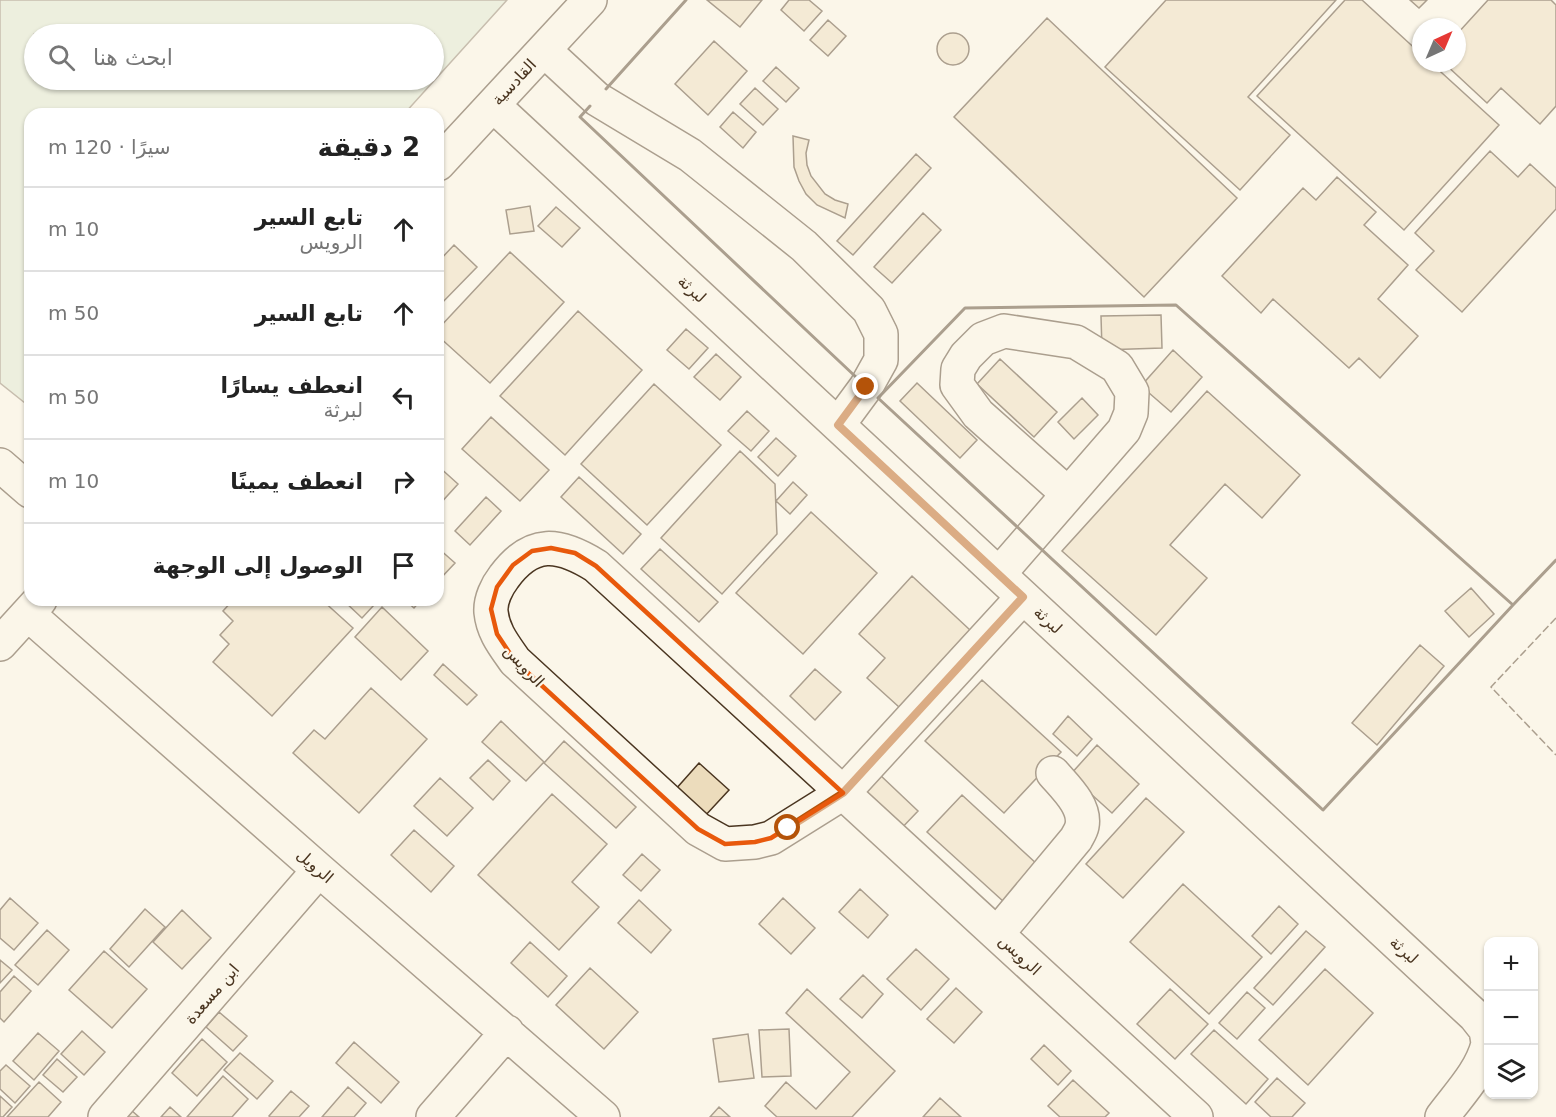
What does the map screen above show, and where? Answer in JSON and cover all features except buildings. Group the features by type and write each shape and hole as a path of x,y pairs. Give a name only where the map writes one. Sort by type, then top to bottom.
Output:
{"street":[{"name":"القادسية","path":"444,158 590,0"},
{"path":"544,50 597,99 690,154 796,239 869,310 881,334 881,360 866,387 838,425"},
{"name":"لبرثة","path":"493,105 1475,1016 1484,1027"},
{"path":"999,574 1068,494 1124,429 1131,413 1132,392 1117,367 1076,342 1004,331 983,339 966,356 958,369 957,385 978,414 1068,494"},
{"path":"0,465 24,486"},
{"name":"الرويس","path":"843,793 771,838 755,842 725,844 698,829 515,661 496,634 491,609 497,586 513,565 532,551 551,548 575,553 596,566 1196,1117"},
{"path":"843,793 1023,597"},
{"path":"0,644 34,607"},
{"name":"الرويل","path":"34,607 319,870 603,1117"},
{"path":"997,934 1076,839 1082,827 1082,815 1075,799 1053,773"},
{"name":"ابن مسعدة","path":"105,1117 319,870"},
{"path":"433,1117 507,1032"},
{"name":"لبرثة","path":"1442,1117 1485,1058 1488,1045"}],"highlighted area":[{"path":"551,548 575,553 596,566 843,793 771,838 755,842 725,844 698,829 515,661 497,634 491,609 497,587 513,565 532,551"}],"green space":[{"path":"0,0 507,0 444,70 444,24 24,24 24,90 426,90 409,108 24,108 24,402 0,383"}],"fence":[{"path":"1556,618 1491,687 1556,755"}],"wall":[{"path":"606,89 686,0"},
{"path":"590,106 580,117 857,378"},
{"path":"1176,305 1513,605 1323,810 878,398 965,308 1176,305"},
{"path":"1513,605 1556,560"}],"route":[{"path":"788,828 843,793 1023,597 838,425 866,387"}]}
